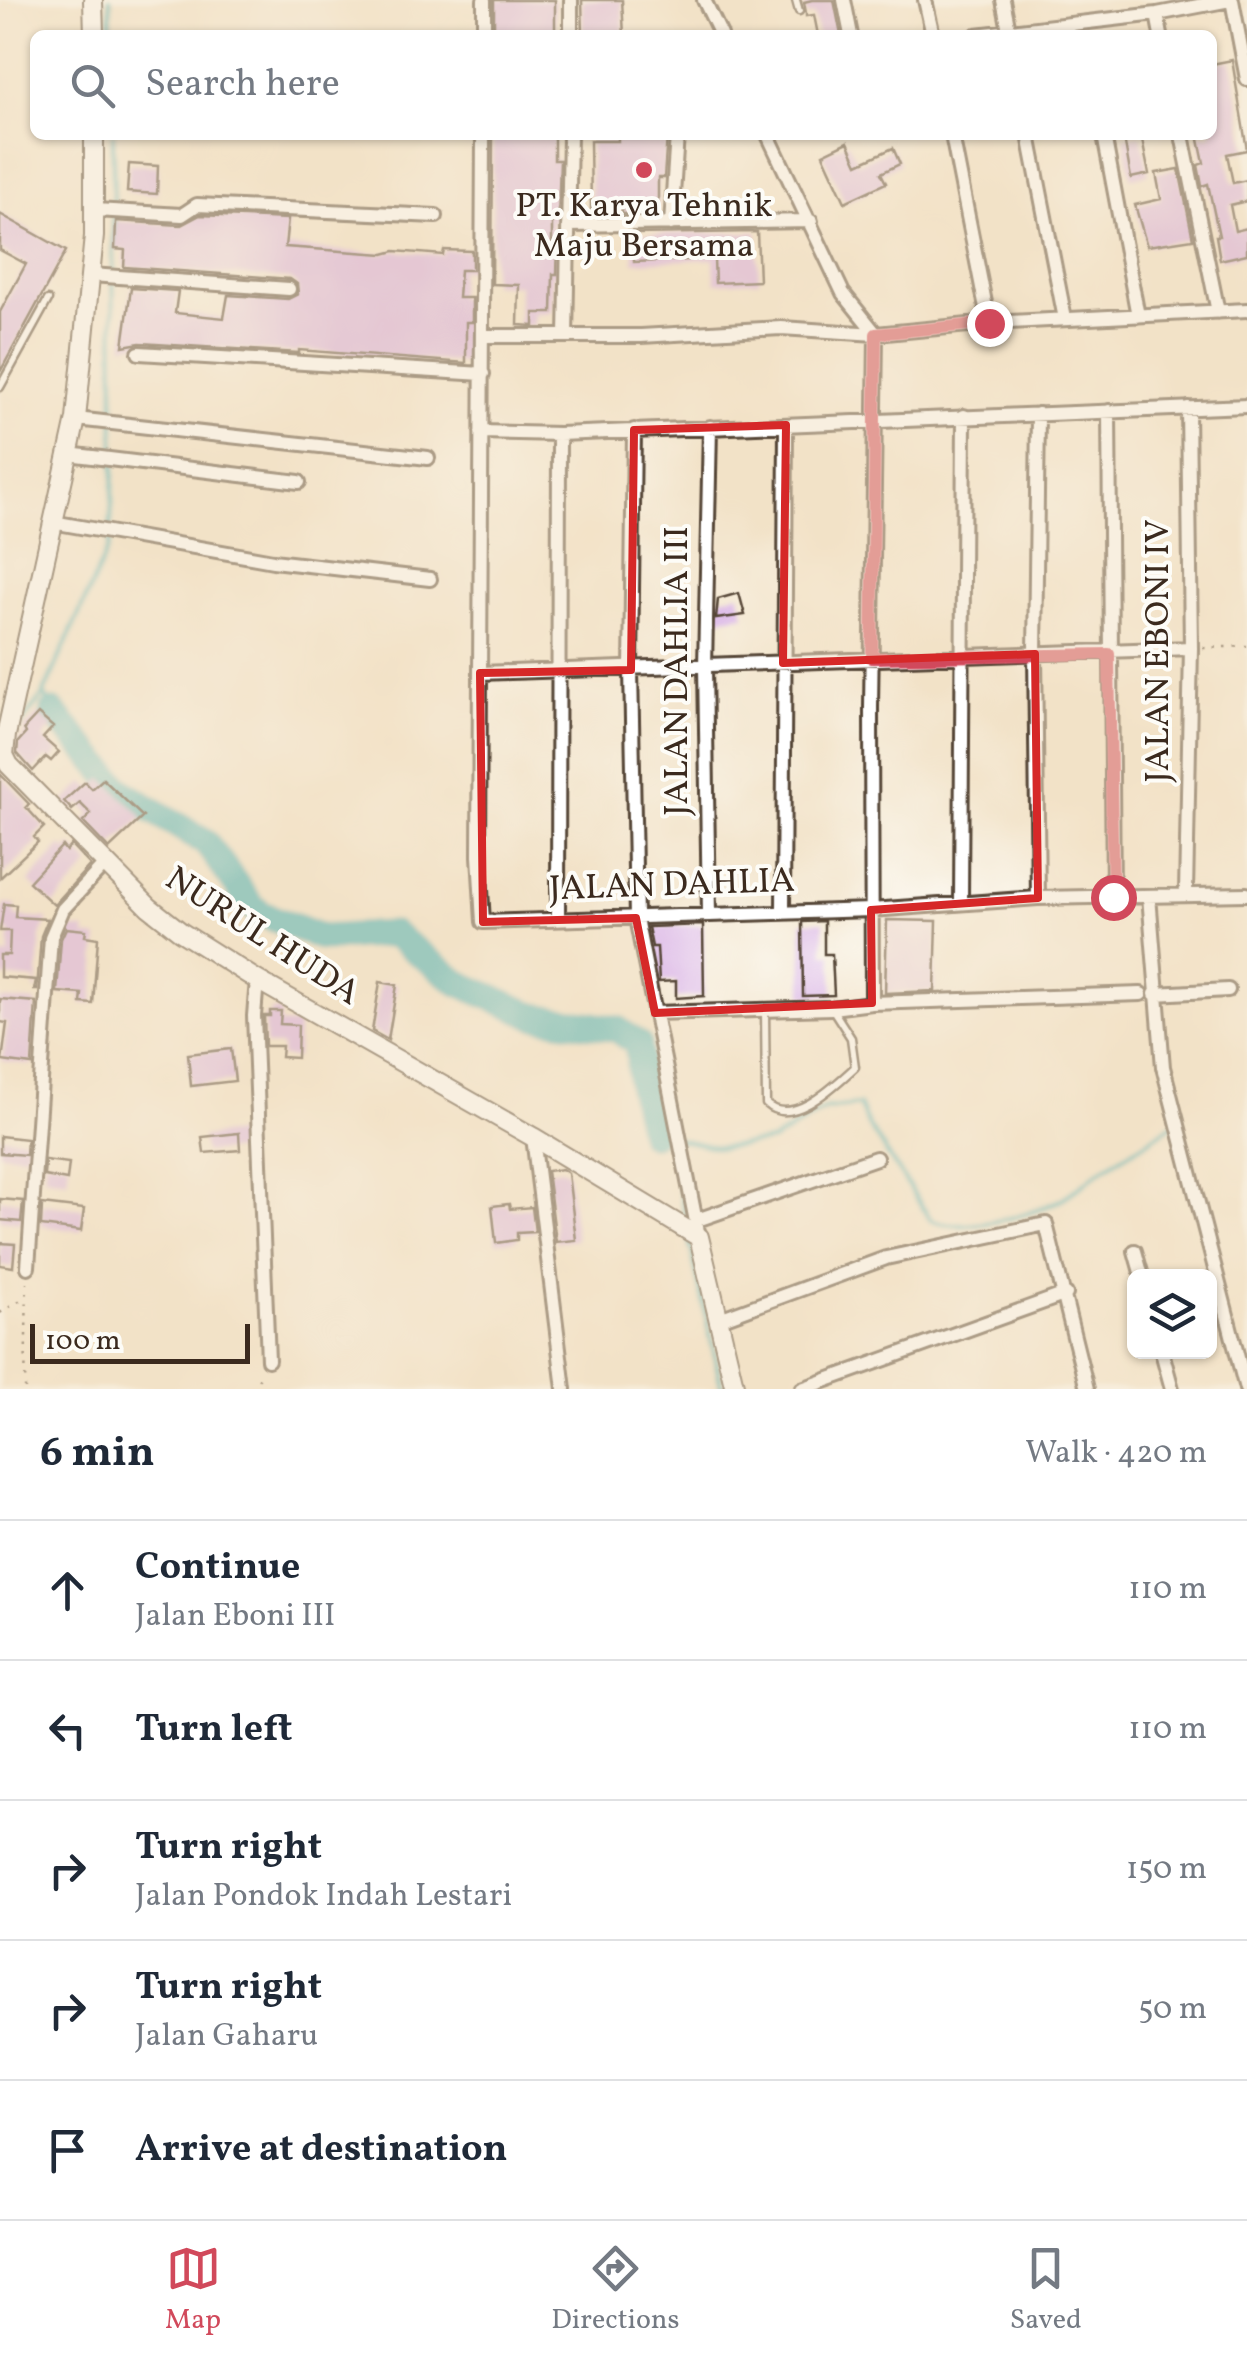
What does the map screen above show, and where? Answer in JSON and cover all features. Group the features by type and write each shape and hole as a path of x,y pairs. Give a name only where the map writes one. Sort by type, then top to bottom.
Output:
{"street":[{"path":"93,0 94,30"},
{"path":"484,0 484,30"},
{"path":"571,0 571,30"},
{"path":"704,0 719,30"},
{"path":"844,0 850,30"},
{"path":"925,0 932,30"},
{"path":"1002,0 1008,30"},
{"path":"1083,29 1231,0 1247,78"},
{"path":"1157,14 1160,30"},
{"name":"NURUL HUDA","path":"94,140 100,210 76,419 5,742 9,765 163,919 257,980 698,1229"},
{"path":"484,140 480,674 1191,648"},
{"path":"566,336 570,140"},
{"path":"672,224 677,140"},
{"path":"770,140 843,294 876,334 872,1003"},
{"path":"953,140 989,323"},
{"path":"1030,140 1065,319"},
{"path":"1105,140 1138,316"},
{"path":"1183,140 1218,312"},
{"path":"100,210 182,215 197,206 436,216"},
{"path":"570,225 811,221"},
{"path":"95,275 289,289"},
{"path":"483,336 641,336 781,328 876,334 989,323 1247,310"},
{"path":"139,353 483,374"},
{"path":"481,432 559,434 1247,406"},
{"name":"JALAN EBONI IV","path":"1186,893 1191,648 1188,408"},
{"path":"1110,412 1113,897"},
{"path":"1038,414 1038,898"},
{"path":"961,902 964,416"},
{"path":"76,419 428,458"},
{"path":"784,911 786,426"},
{"name":"JALAN DAHLIA III","path":"710,428 704,667 710,914"},
{"path":"634,430 630,670 636,918 682,1153 735,1389"},
{"path":"558,920 559,434"},
{"path":"68,454 299,482"},
{"path":"52,522 273,561 430,579"},
{"name":"JALAN DAHLIA","path":"480,674 482,922 872,910 1038,898 1247,894"},
{"path":"28,1266 50,936 62,909 106,864"},
{"path":"1149,896 1148,994 1167,1084 1246,1389"},
{"path":"257,980 254,1016 268,1360"},
{"path":"655,1013 1228,990"},
{"path":"533,1137 564,1389"},
{"path":"698,1229 876,1158"},
{"path":"718,1320 886,1258 1046,1224 1066,1294 1082,1388"},
{"path":"1135,1252 1140,1269"},
{"path":"802,1389 1066,1294"},
{"path":"1164,1359 1172,1389"}],"lane":[{"path":"796,0 799,12"},
{"path":"0,387 48,300"},
{"path":"765,1009 766,1104 774,1111 788,1112 816,1099 854,1067 852,1038 832,1008"}],"path":[{"path":"1191,648 1247,646"},
{"path":"24,1389 28,1266"},
{"path":"0,1313 26,1296"},
{"path":"253,1389 268,1360"}],"highlighted area":[{"path":"786,425 783,663 1035,654 1038,898 871,910 872,1003 655,1013 636,918 483,922 480,673 631,670 634,430"}],"building":[{"path":"494,0 555,0 555,30 494,30"},
{"path":"582,0 622,0 624,30 583,30"},
{"path":"834,0 840,30 817,30 814,15 806,16 804,2"},
{"path":"1232,60 1247,150 1227,154 1233,183 1247,180 1247,201 1230,205 1235,231 1247,228 1247,254 1220,260 1208,184 1202,186 1198,165 1204,163 1199,140 1217,140 1217,63"},
{"path":"493,140 554,140 554,160 560,160 558,221 552,220 552,243 558,243 552,313 534,313 534,326 518,325 519,285 492,284"},
{"path":"667,140 664,178 658,178 658,214 622,214 622,207 591,209 590,141"},
{"path":"1124,140 1142,140 1149,174 1131,178"},
{"path":"848,142 858,164 893,148 900,164 881,173 886,183 845,202 823,154"},
{"path":"129,164 158,166 157,194 127,192"},
{"path":"1179,169 1193,239 1147,246 1135,205 1161,199 1156,173"},
{"path":"0,214 66,251 0,372 0,312 26,264 0,250"},
{"path":"200,215 288,219 285,247 384,254 395,251 443,255 444,250 472,251 472,270 460,270 458,298 472,298 472,322 466,322 466,363 299,350 140,343 123,346 131,288 178,291 175,313 224,318 228,295 288,299 298,294 297,284 290,279 124,267 125,250 115,249 116,221 181,225"},
{"path":"757,232 759,281 715,283 714,259 634,262 633,234"},
{"path":"739,593 745,615 716,619 718,599"},
{"path":"38,714 53,727 43,738 59,752 51,761 46,757 33,771 17,753 18,742 26,733 24,729"},
{"path":"0,774 29,804 26,807 44,827 34,837 38,842 0,878"},
{"path":"103,779 143,817 109,849 83,822 91,814 80,803 72,810 64,801 85,782 92,789"},
{"path":"71,845 90,865 54,905 29,882 62,846 66,851"},
{"path":"4,904 16,905 15,917 48,919 41,936 37,990 36,980 0,977 0,955 9,955 10,931 0,931"},
{"path":"887,920 937,921 935,991 885,993"},
{"path":"824,921 824,954 832,954 834,995 803,996 802,922"},
{"path":"703,925 704,996 676,998 676,981 659,982 657,947 652,947 648,927"},
{"path":"66,928 86,930 85,936 98,938 93,1004 81,1003 82,994 57,992 61,939"},
{"path":"380,982 397,985 388,1040 372,1031"},
{"path":"0,999 36,1002 32,1065 2,1061 7,1023 0,1022"},
{"path":"270,1011 281,1011 280,1024 298,1025 297,1058 281,1057 282,1046 265,1046 264,1016 270,1016"},
{"path":"231,1049 235,1081 191,1086 188,1054"},
{"path":"239,1133 240,1150 204,1153 202,1137"},
{"path":"0,1136 27,1139 26,1155 0,1153"},
{"path":"45,1160 69,1163 67,1180 44,1176"},
{"path":"562,1169 568,1173 576,1240 556,1242 547,1171"},
{"path":"0,1199 23,1201 21,1222 0,1220"},
{"path":"42,1204 84,1209 81,1231 41,1226"},
{"path":"509,1204 510,1209 532,1207 535,1232 517,1233 517,1240 496,1243 492,1206"},
{"path":"0,1243 15,1244 13,1267 0,1265"}],"waterway":[{"path":"110,0 111,30"},
{"path":"53,712 44,693 109,546 114,473 113,140"},
{"path":"13,734 43,695"},
{"path":"53,712 123,792 206,843 251,905 262,914 323,938 393,934 459,983 534,1016 617,1029 638,1044 641,1086 652,1134"},
{"path":"652,1134 720,1148 772,1141 825,1109 859,1105 931,1220 960,1225 1013,1217 1058,1201 1173,1124"},
{"path":"670,1138 686,1223"},
{"path":"689,1239 722,1389"}],"place":[{"name":"PT. Karya Tehnik Maju Bersama","path":"644,170"}],"route":[{"path":"989,323 876,334 872,658 1109,654 1113,897"}]}
